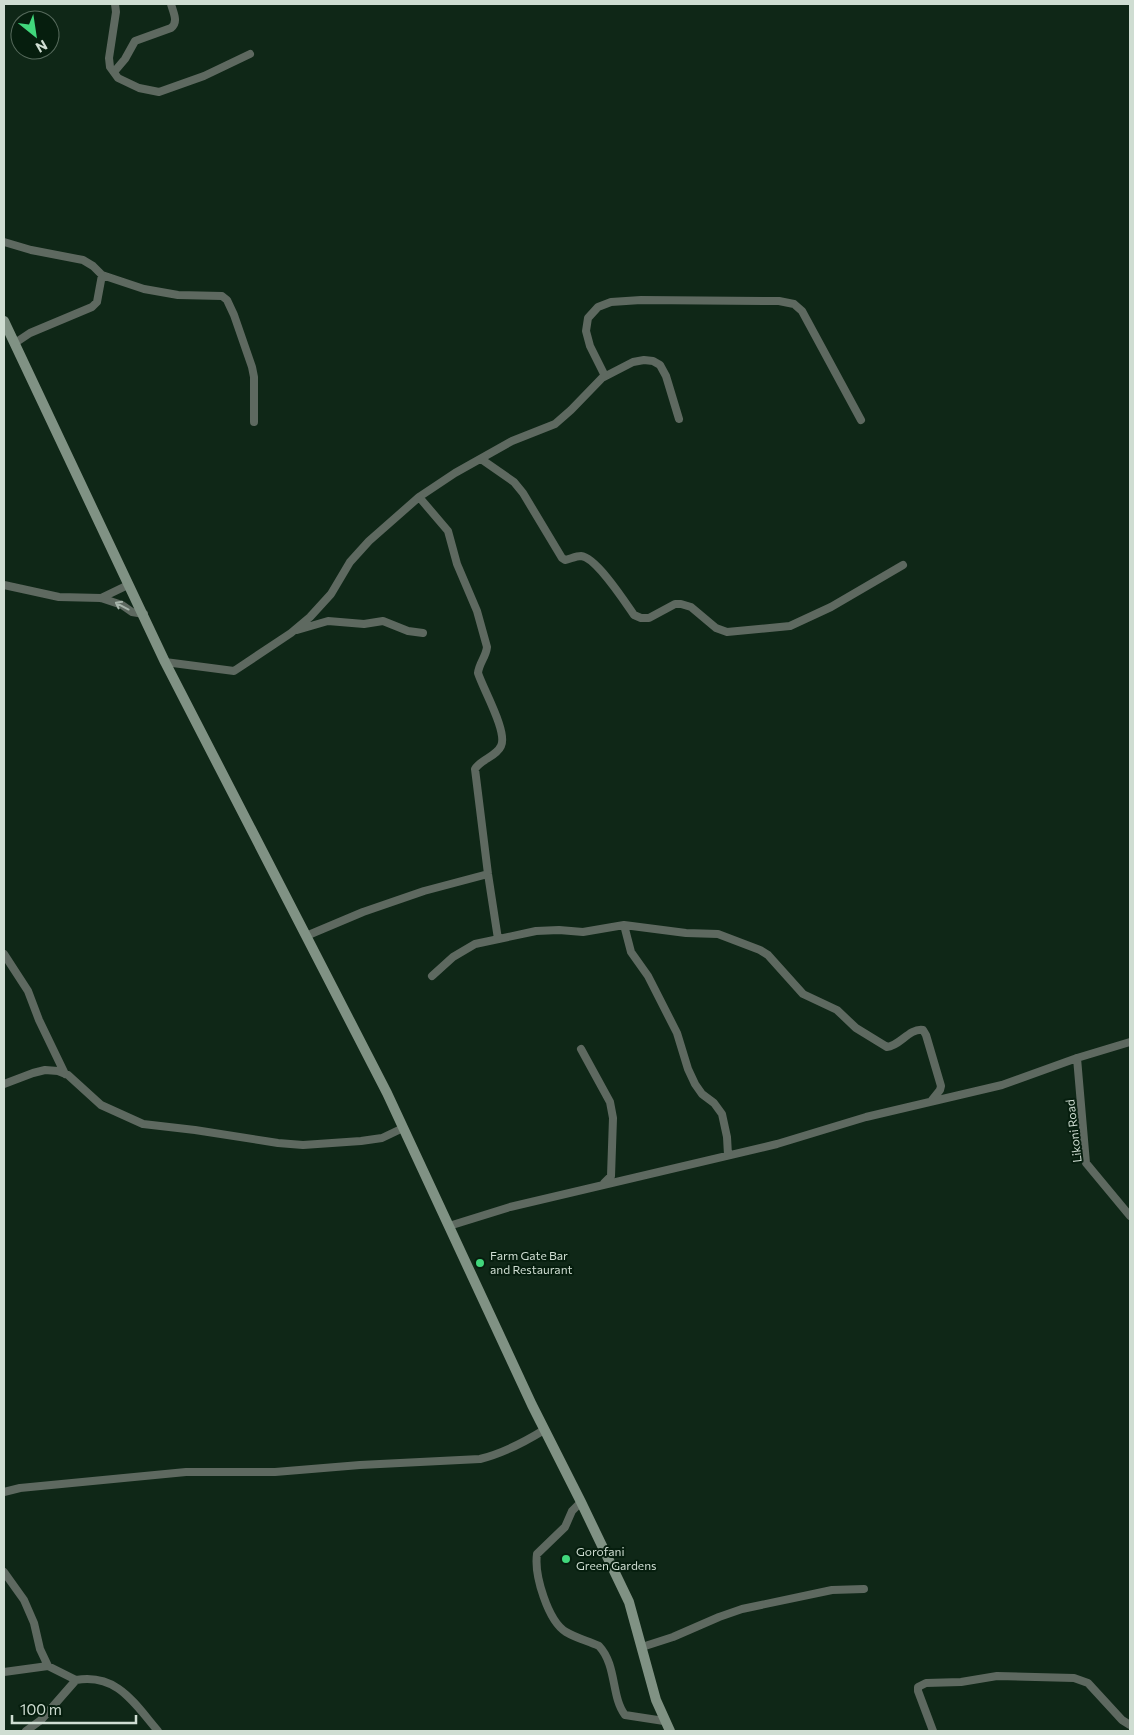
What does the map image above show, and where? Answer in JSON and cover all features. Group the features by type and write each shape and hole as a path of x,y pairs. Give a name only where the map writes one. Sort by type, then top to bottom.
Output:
{"street":[{"path":"115,4 114,35 109,58 110,67 118,78 139,88 159,92 204,76 250,54"},
{"path":"114,72 125,59 135,41 171,28 174,25 176,22 171,4"},
{"path":"4,242 31,250 83,260 102,275 144,290 178,295 222,296 227,300 234,315 254,377 254,422"},
{"path":"15,343 30,333 92,307 97,302 102,275"},
{"path":"605,376 590,346 586,331 588,318 598,307 611,302 641,300 779,301 794,304 802,311 861,420"},
{"path":"4,321 128,585 144,614 165,662 387,1093 544,1430 629,1602 656,1700 670,1731"},
{"path":"165,662 234,671 293,631 310,617 330,594 350,562 369,541 419,497 455,473 512,442 560,420 605,376 633,362 653,361 660,365 666,376 679,419"},
{"path":"481,459 514,482 523,492 562,558 565,560 582,556 602,570 634,615 641,618 649,618 675,604 681,604 691,607 716,628 727,632 790,626 831,607 903,565"},
{"path":"419,497 448,531 457,564 477,611 487,648 486,654 478,668 478,673 503,734 501,746 475,769 498,939"},
{"path":"4,585 59,597 101,598 122,605 132,612 144,614"},
{"path":"101,598 128,585"},
{"path":"293,631 328,622 364,624 383,621 408,631 424,633"},
{"path":"306,936 380,906 424,891 488,874"},
{"path":"624,925 631,952 648,976 677,1033 688,1069 695,1084 722,1114 727,1137 728,1155"},
{"path":"432,976 453,957 475,944 536,931 583,932 624,925 686,933 718,934 760,950 776,963 803,994 837,1010 860,1031 887,1047 892,1046 916,1030 923,1030 941,1086 932,1100"},
{"path":"4,954 28,991 39,1020 65,1074"},
{"path":"450,1226 510,1207 777,1144 866,1117 1002,1085 1077,1058 1130,1042"},
{"path":"581,1049 610,1102 613,1118 611,1178 601,1185"},
{"name":"Likoni Road","path":"1077,1058 1086,1163 1130,1216"},
{"path":"4,1084 45,1070 58,1071 65,1074 108,1109 143,1124 278,1143 303,1145 375,1139 382,1138 403,1128"},
{"path":"4,1492 20,1488 186,1472 276,1472 360,1465 480,1459 517,1447 544,1430"},
{"path":"581,1502 572,1511 565,1527 537,1554 538,1582 560,1628 602,1649 610,1665 619,1702 625,1715 664,1721"},
{"path":"4,1572 24,1600 34,1623 40,1649 48,1666"},
{"path":"642,1647 673,1637 719,1616 742,1608 832,1590 864,1588"},
{"path":"4,1672 48,1666 76,1680 99,1679 119,1688 158,1731"},
{"path":"933,1731 918,1691 918,1687 921,1684 961,1682 997,1676 1074,1678 1088,1683 1122,1720 1130,1725"},
{"path":"26,1731 41,1720 76,1680"}],"place":[{"name":"Farm Gate Bar and Restaurant","path":"480,1263"},
{"name":"Gorofani Green Gardens","path":"566,1559"}]}
